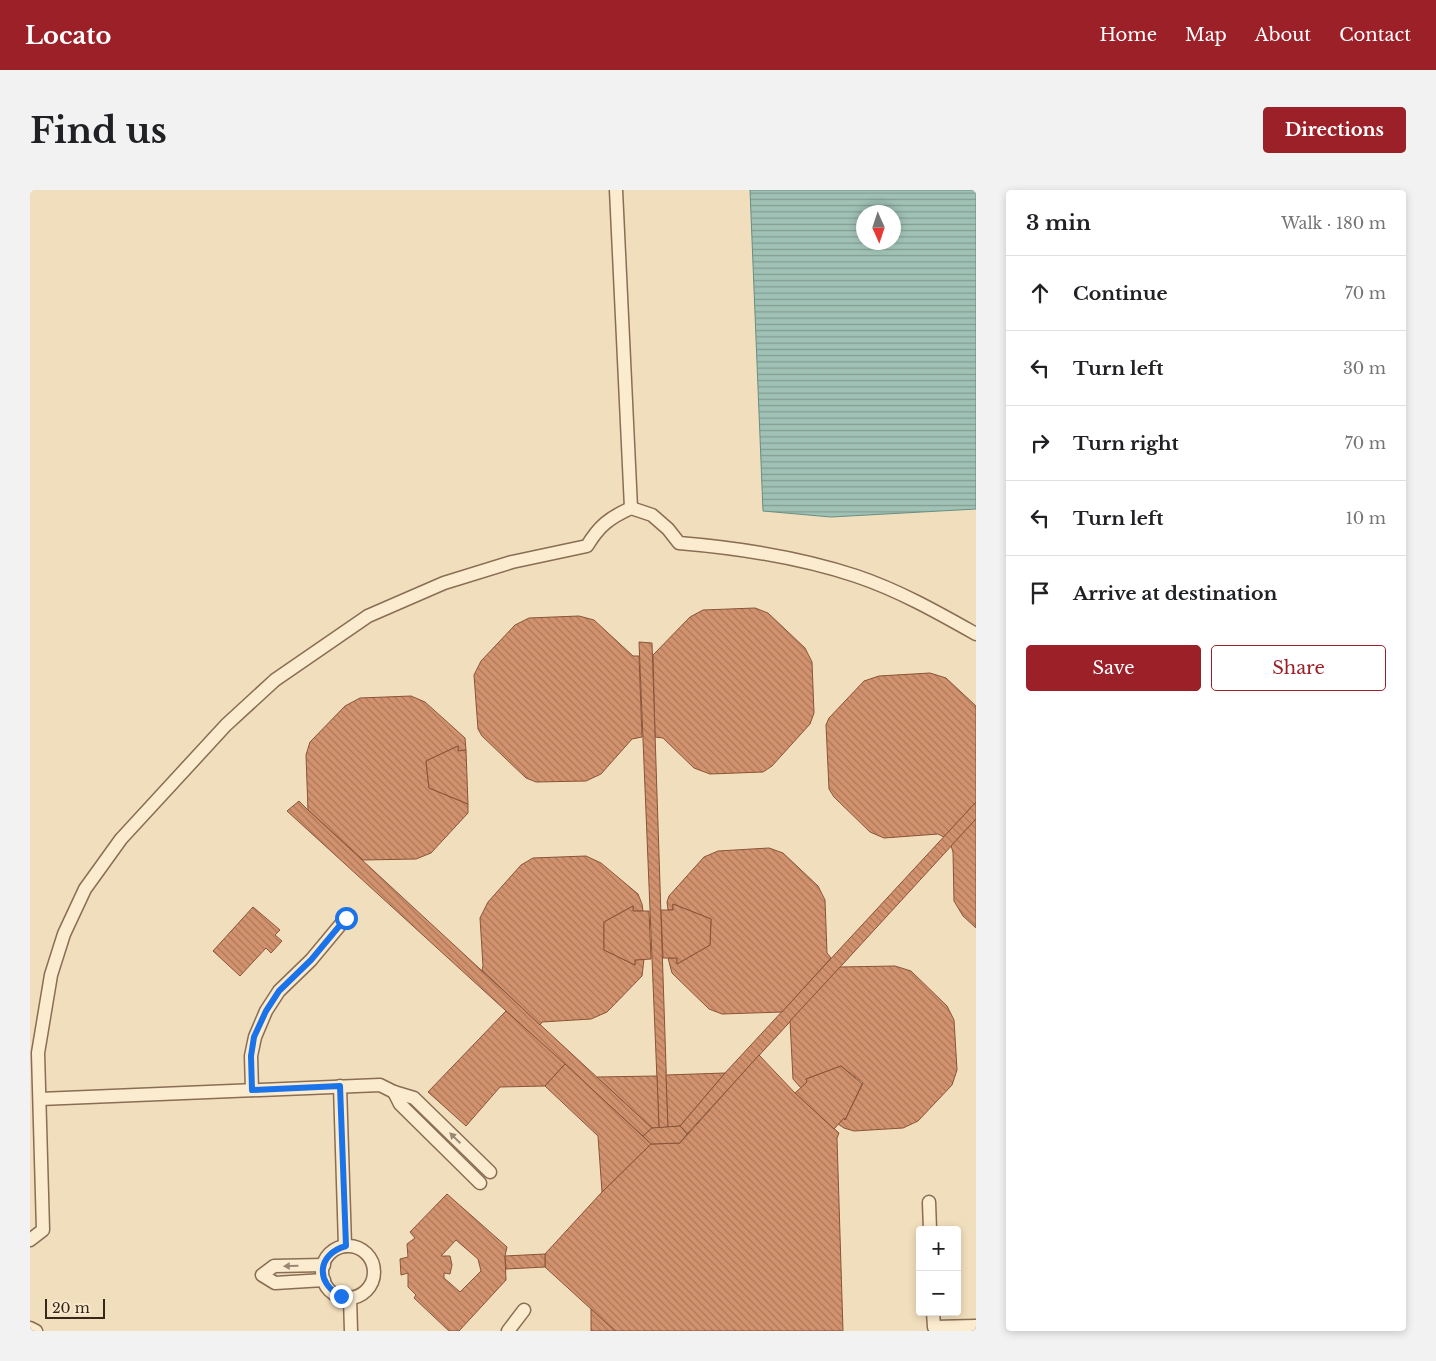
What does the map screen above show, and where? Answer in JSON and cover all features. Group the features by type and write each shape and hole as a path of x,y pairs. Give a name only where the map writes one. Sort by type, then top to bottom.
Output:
{"lane":[{"path":"616,190 631,508"},
{"path":"30,1240 43,1230 38,1052 51,975 64,934 85,889 122,839 226,725 275,680 368,616 453,580 512,562 587,546 596,531 613,516 631,508 652,515 679,542 779,556 856,576 926,605 976,634"},
{"path":"252,1090 251,1056 254,1037 266,1011 279,991 311,960 346,918"},
{"path":"40,1099 380,1085 394,1092 414,1098 490,1172"},
{"path":"340,1086 346,1246"},
{"path":"394,1092 400,1104 480,1183"},
{"path":"929,1202 930,1226"},
{"path":"346,1246 360,1249 366,1253 374,1266 372,1281 369,1287 364,1292 350,1297 334,1293 324,1280 322,1272 332,1252 346,1246"},
{"path":"324,1265 274,1266 262,1275 275,1283 324,1280"},
{"path":"350,1297 351,1331"},
{"path":"508,1331 524,1310"},
{"path":"933,1316 934,1328 976,1326"},
{"path":"30,1328 36,1331"}],"water":[{"path":"750,190 976,190 976,509 831,517 763,511"}],"building":[{"path":"755,608 768,613 805,648 812,662 814,713 810,724 772,766 763,772 710,774 694,768 663,738 655,737 653,655 690,617 703,610"},
{"path":"579,616 594,620 633,656 639,656 642,737 632,739 601,774 586,781 536,782 526,778 482,736 478,729 474,675 481,661 515,625 529,618"},
{"path":"639,642 652,643 668,1127 659,1128"},
{"path":"930,673 946,678 976,706 976,802 944,837 938,834 884,838 870,832 834,797 829,789 826,725 829,718 864,681 879,676"},
{"path":"411,696 425,702 465,738 466,750 458,751 458,746 426,761 429,788 468,804 468,813 431,853 416,859 363,860 308,810 306,755 310,742 345,706 360,698"},
{"path":"458,746 458,751 466,750 468,804 429,788 426,761"},
{"path":"299,801 652,1128 643,1136 287,811"},
{"path":"976,802 976,819 687,1134 680,1126 725,1073"},
{"path":"976,819 976,928 963,916 954,901 953,852 951,846"},
{"path":"769,848 783,853 818,886 825,900 827,953 831,958 782,1012 722,1014 709,1009 672,973 668,958 677,958 677,964 710,945 711,919 673,904 673,910 668,910 667,902 669,896 704,857 718,851"},
{"path":"586,856 601,863 638,894 643,911 633,911 633,906 604,922 604,950 635,965 635,960 644,959 642,976 607,1012 591,1019 542,1022 540,1025 482,970 480,918 488,902 521,865 533,858"},
{"path":"673,904 711,919 710,945 677,964 677,958 663,958 661,910 673,910"},
{"path":"633,906 633,911 649,911 651,959 635,960 635,965 604,950 604,922"},
{"path":"253,907 280,930 275,935 282,941 271,953 266,948 240,976 213,951"},
{"path":"895,966 911,971 947,1006 954,1020 957,1070 952,1085 918,1121 903,1128 854,1131 838,1124 844,1118 845,1120 863,1083 841,1066 806,1079 807,1082 801,1088 793,1079 790,1021 840,967"},
{"path":"506,1011 565,1064 545,1086 500,1087 466,1126 428,1092"},
{"path":"759,1055 795,1093 839,1133 837,1138 843,1331 615,1331 545,1267 545,1254 602,1192 651,1144 680,1143"},
{"path":"565,1064 651,1144 602,1192 598,1136 545,1086"},
{"path":"841,1066 862,1084 845,1120 844,1118 834,1129 795,1093 807,1082 806,1079"},
{"path":"725,1073 680,1126 668,1127 666,1075"},
{"path":"657,1076 659,1128 652,1128 597,1077"},
{"path":"680,1126 687,1134 680,1143 651,1144 643,1136 652,1128"},
{"path":"447,1194 507,1247 505,1256 506,1280 459,1331 449,1331 414,1298 416,1295 408,1287 408,1273 401,1275 400,1259 408,1257 407,1244 415,1238 410,1232","holes":["456,1240 478,1259 481,1271 460,1292 444,1278 444,1273 450,1274 452,1265 450,1256 441,1256"]},
{"path":"545,1254 545,1267 506,1269 505,1256"},
{"path":"591,1309 615,1331 591,1331"}],"route":[{"path":"341,1296 334,1293 328,1287 322,1272 326,1258 338,1248 346,1246 340,1086 252,1090 251,1056 254,1037 266,1011 279,991 311,960 346,918"}]}
